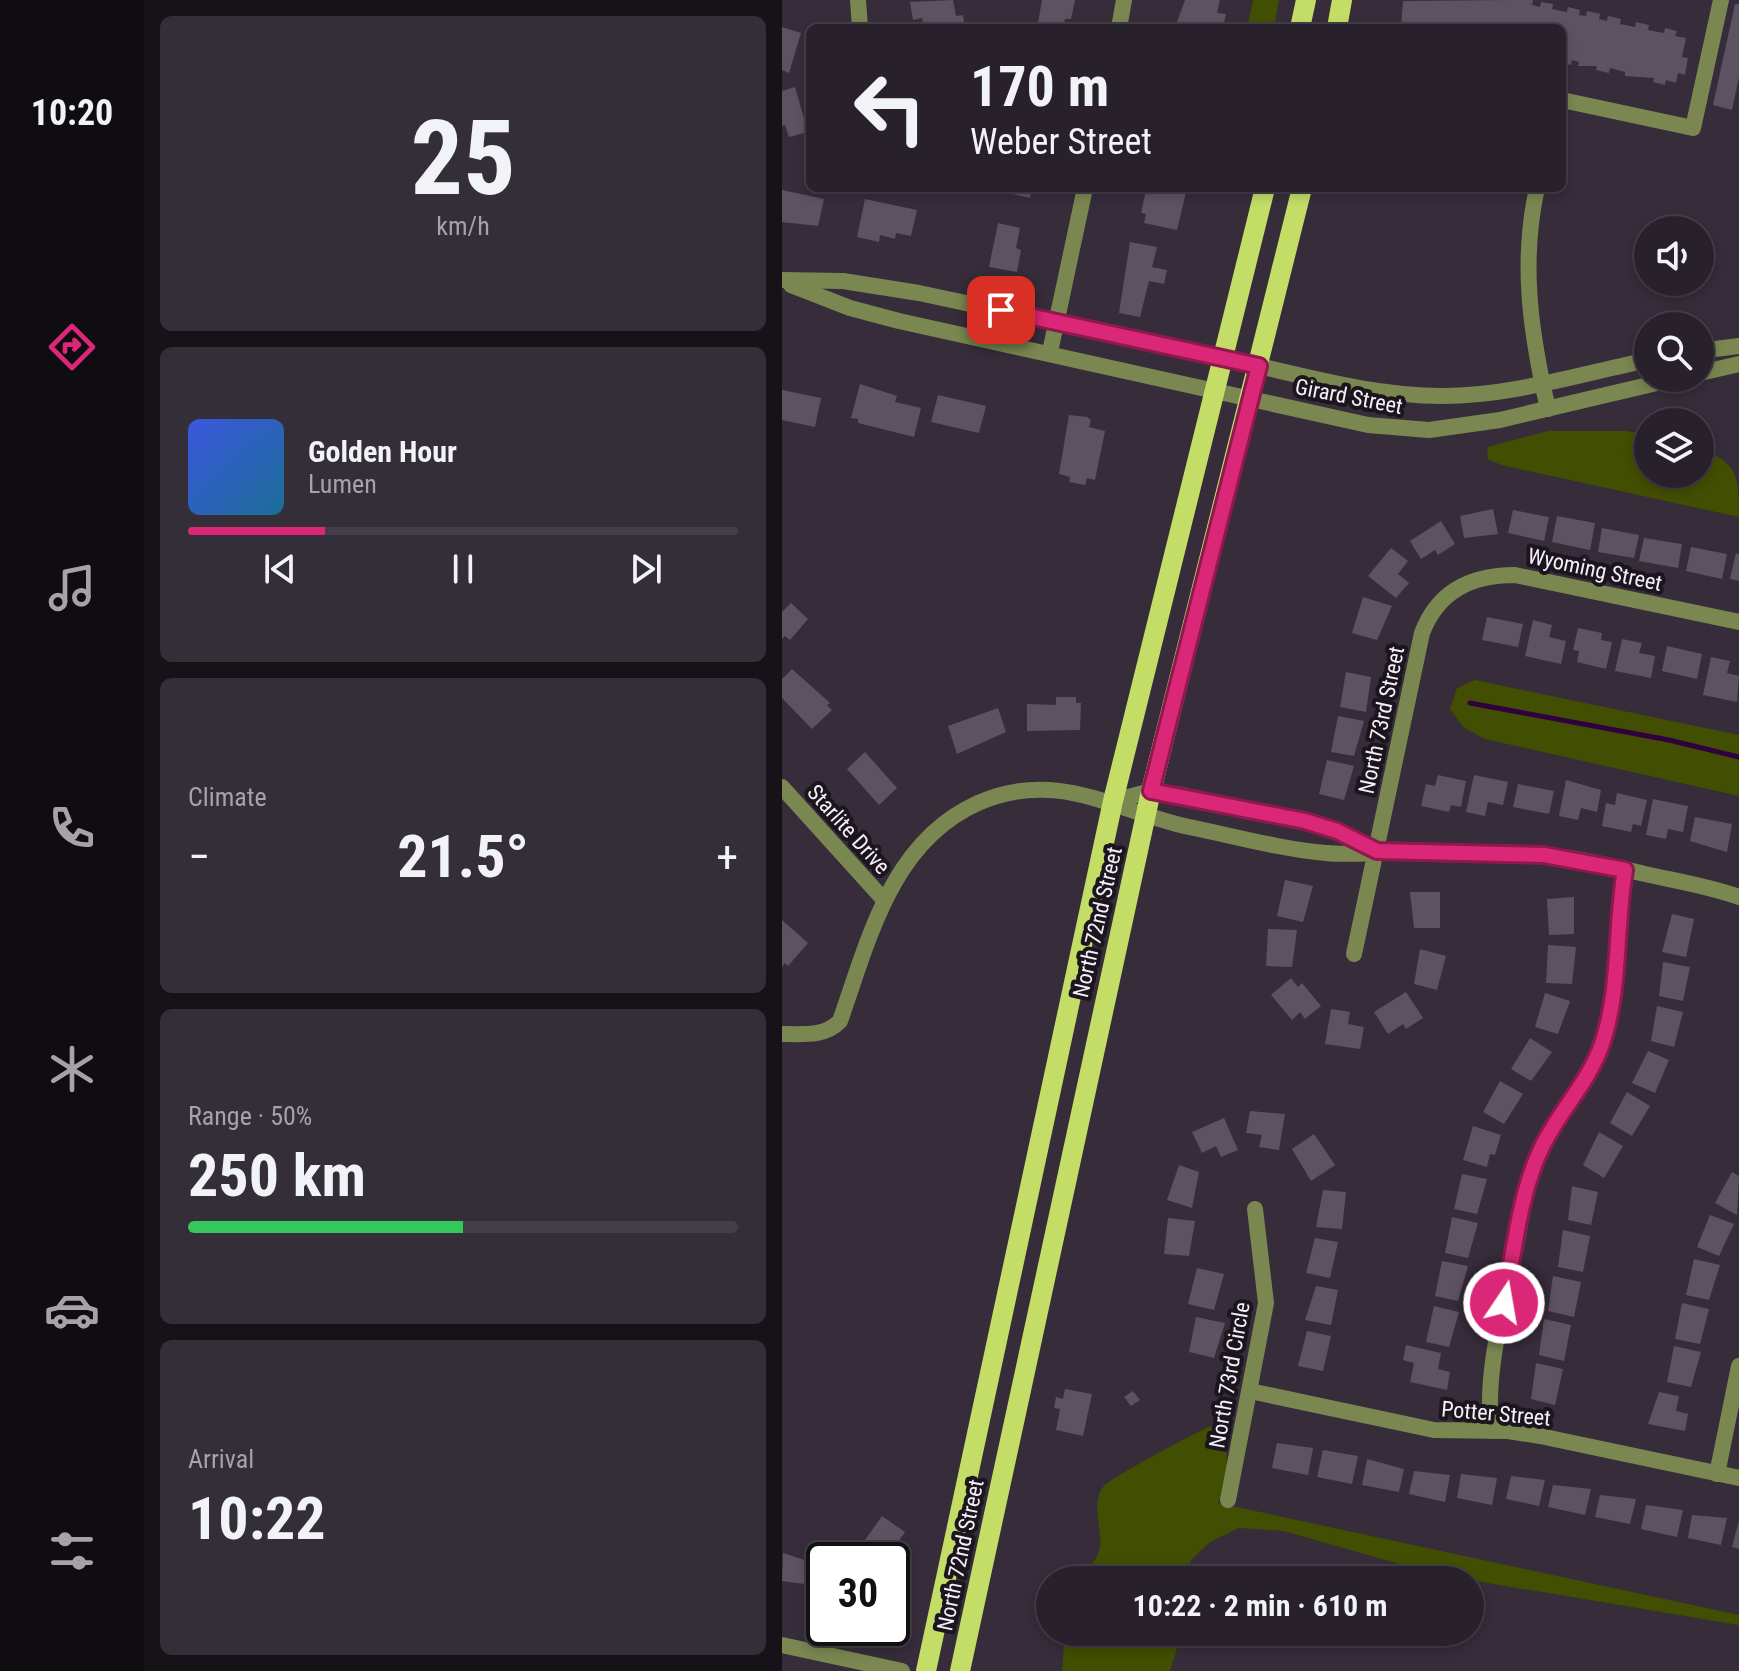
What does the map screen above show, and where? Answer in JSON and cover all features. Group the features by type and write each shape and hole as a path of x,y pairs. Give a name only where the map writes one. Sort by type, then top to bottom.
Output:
{"main road":[{"path":"1301,24 1306,0"},
{"path":"1338,24 1342,0"},
{"name":"North 72nd Street","path":"926,1671 1113,801 1264,192"},
{"name":"North 72nd Street","path":"960,1671 1145,817 1301,192"}],"street":[{"path":"858,0 860,24"},
{"path":"1120,24 1124,0"},
{"path":"1566,101 1693,128 1721,0"},
{"path":"1050,352 1084,192"},
{"path":"1536,192 1528,238 1526,274 1548,409"},
{"name":"Girard Street","path":"782,281 856,283 1057,322 1365,389 1422,395 1498,392 1634,363"},
{"name":"Girard Street","path":"782,281 850,308 1368,425 1416,430 1465,427 1634,388"},
{"path":"1714,349 1739,346"},
{"path":"1714,370 1739,364"},
{"name":"Wyoming Street","path":"1446,595 1483,577 1515,575 1739,622"},
{"name":"North 73rd Street","path":"1354,954 1422,633 1428,617 1446,595"},
{"name":"Starlite Drive","path":"782,787 884,900"},
{"path":"782,1034 825,1033 840,1021 884,900 899,871 951,819 1003,794 1042,790 1113,801 1145,817 1330,854 1377,851 1554,856 1739,897"},
{"path":"1113,801 1151,791 1305,821 1337,831 1377,851"},
{"path":"1491,1431 1489,1397 1492,1362 1529,1185 1541,1149 1584,1083 1607,1028 1617,969 1619,904 1625,870"},
{"name":"North 73rd Circle","path":"1228,1500 1266,1303 1255,1209"},
{"path":"1717,1474 1739,1366"},
{"name":"Potter Street","path":"1250,1391 1434,1430 1540,1436 1739,1478"},
{"path":"782,1645 902,1671"}],"green space":[{"path":"1253,0 1279,0 1275,24 1248,24"},
{"path":"1548,431 1634,432 1634,488 1714,488 1714,455 1734,473 1739,517 1501,465 1488,459 1487,447"},
{"path":"1475,680 1739,735 1739,796 1485,739 1463,727 1450,709 1457,688"},
{"path":"1211,1426 1224,1433 1227,1469 1218,1503 1739,1615 1739,1625 1484,1582 1484,1566 1406,1566 1284,1531 1239,1528 1210,1542 1191,1560 1190,1566 1090,1566 1100,1546 1097,1503 1103,1487"},
{"path":"1064,1646 1178,1646 1170,1671 1062,1671"}],"building":[{"path":"953,0 956,16 963,15 964,24 923,24 922,18 913,20 910,2"},
{"path":"1042,0 1075,0 1071,19 1065,19 1064,24 1038,24"},
{"path":"1185,0 1220,0 1217,13 1226,14 1224,24 1176,24"},
{"path":"1533,0 1532,5 1540,7 1541,2 1553,4 1552,9 1567,12 1568,7 1580,10 1579,15 1586,16 1587,11 1600,14 1599,19 1607,21 1608,16 1621,19 1620,24 1635,27 1636,22 1649,25 1648,30 1664,33 1665,28 1677,31 1675,36 1686,38 1682,57 1688,58 1685,75 1678,73 1676,83 1666,80 1665,85 1653,82 1654,78 1625,76 1625,72 1610,68 1609,73 1596,70 1597,66 1578,66 1579,62 1572,60 1571,65 1566,64 1566,24 1401,24 1403,1"},
{"path":"1735,4 1739,4 1739,77 1732,110 1713,105"},
{"path":"782,27 801,33 789,73 782,70"},
{"path":"795,87 806,133 789,137 785,125 782,126 782,91"},
{"path":"782,190 824,199 818,226 782,222"},
{"path":"1004,192 1031,192 1030,198"},
{"path":"1186,192 1177,230 1144,223 1146,214 1141,213 1145,194 1140,193"},
{"path":"865,199 917,210 911,236 896,233 895,239 880,235 879,242 857,237"},
{"path":"998,223 1020,228 1016,248 1021,250 1017,272 989,267"},
{"path":"1130,242 1157,247 1152,267 1167,270 1164,284 1149,281 1140,317 1119,313"},
{"path":"860,384 897,396 895,402 921,408 914,437 858,423 858,419 851,418"},
{"path":"782,390 821,398 815,427 782,420"},
{"path":"938,395 986,406 979,433 931,422"},
{"path":"1069,415 1087,417 1091,420 1089,427 1105,431 1095,480 1087,478 1085,485 1069,482 1070,477 1059,474"},
{"path":"1493,509 1498,534 1464,538 1460,516"},
{"path":"1513,510 1549,517 1544,541 1508,533"},
{"path":"1557,516 1595,523 1590,550 1552,542"},
{"path":"1441,521 1455,544 1438,555 1435,550 1421,559 1410,541"},
{"path":"1602,528 1639,535 1634,558 1598,552"},
{"path":"1644,538 1682,544 1678,568 1639,561"},
{"path":"1691,547 1727,554 1722,579 1686,571"},
{"path":"1391,548 1408,561 1398,574 1409,583 1396,598 1368,576"},
{"path":"1736,553 1739,554 1739,581 1730,579"},
{"path":"1363,597 1392,606 1377,640 1352,633"},
{"path":"791,603 808,619 790,640 785,636 782,639 782,612"},
{"path":"1487,617 1523,624 1518,647 1482,640"},
{"path":"1533,620 1552,625 1549,637 1566,641 1561,664 1525,656"},
{"path":"1578,628 1602,633 1601,640 1612,642 1606,669 1577,662 1579,651 1573,650"},
{"path":"1622,639 1642,643 1639,653 1655,656 1651,678 1615,671"},
{"path":"1667,646 1702,654 1697,679 1662,671"},
{"path":"1711,657 1730,661 1727,673 1739,676 1737,702 1703,695"},
{"path":"792,669 830,703 827,705 832,710 812,729 782,698 782,679"},
{"path":"1346,672 1371,677 1366,712 1340,707"},
{"path":"1056,697 1076,697 1076,703 1081,703 1080,730 1027,731 1027,704 1056,705"},
{"path":"998,708 1006,732 957,754 948,726"},
{"path":"1338,716 1364,721 1354,756 1331,752"},
{"path":"865,752 897,788 879,805 847,769"},
{"path":"1327,760 1354,766 1344,800 1319,794"},
{"path":"1438,775 1466,781 1461,807 1451,805 1449,812 1421,806 1426,784 1435,786"},
{"path":"1474,775 1508,782 1503,805 1488,802 1485,816 1466,812"},
{"path":"1566,780 1601,790 1597,812 1581,808 1578,820 1559,816"},
{"path":"1518,784 1554,791 1549,814 1513,807"},
{"path":"1617,793 1647,800 1641,826 1633,824 1631,832 1602,826 1606,803 1615,805"},
{"path":"1653,799 1688,806 1683,832 1668,829 1666,839 1646,835"},
{"path":"1695,817 1732,824 1727,852 1690,841"},
{"path":"1285,880 1313,886 1303,922 1277,916"},
{"path":"1410,892 1440,892 1440,928 1414,928"},
{"path":"1574,897 1574,934 1549,935 1547,899"},
{"path":"1672,914 1694,919 1686,957 1662,952"},
{"path":"782,920 808,943 788,966 785,963 782,967"},
{"path":"1268,929 1297,930 1292,967 1266,966"},
{"path":"1548,945 1576,947 1572,984 1546,983"},
{"path":"1420,949 1446,956 1437,990 1414,984"},
{"path":"1663,962 1690,967 1683,1001 1659,996"},
{"path":"1291,978 1298,987 1302,983 1321,1006 1305,1019 1300,1012 1292,1020 1271,995"},
{"path":"1406,992 1423,1018 1406,1029 1403,1024 1388,1034 1374,1012"},
{"path":"1545,993 1570,1001 1558,1034 1535,1027"},
{"path":"1657,1006 1683,1012 1674,1047 1651,1041"},
{"path":"1331,1009 1350,1012 1348,1024 1364,1027 1360,1049 1325,1044"},
{"path":"1530,1038 1552,1052 1531,1081 1511,1069"},
{"path":"1648,1051 1669,1060 1655,1093 1632,1083"},
{"path":"1500,1081 1523,1094 1504,1124 1483,1112"},
{"path":"1627,1092 1650,1106 1632,1136 1610,1123"},
{"path":"1250,1111 1285,1114 1279,1150 1259,1147 1262,1135 1246,1133"},
{"path":"1224,1118 1238,1150 1221,1157 1216,1146 1202,1153 1192,1132"},
{"path":"1473,1126 1501,1135 1495,1155 1490,1154 1487,1167 1463,1160"},
{"path":"1599,1132 1623,1146 1604,1178 1583,1165"},
{"path":"1314,1134 1335,1165 1311,1181 1292,1149"},
{"path":"1179,1165 1199,1172 1192,1208 1167,1200"},
{"path":"1732,1172 1739,1176 1737,1215 1715,1203"},
{"path":"1462,1174 1487,1179 1477,1214 1454,1209"},
{"path":"1572,1186 1598,1192 1591,1225 1568,1220"},
{"path":"1323,1190 1346,1192 1342,1229 1316,1227"},
{"path":"1710,1215 1734,1224 1719,1256 1697,1247"},
{"path":"1452,1217 1478,1223 1468,1258 1445,1253"},
{"path":"1168,1218 1195,1221 1189,1256 1164,1254"},
{"path":"1563,1230 1590,1236 1583,1272 1558,1267"},
{"path":"1315,1238 1338,1242 1330,1278 1306,1273"},
{"path":"1694,1259 1720,1265 1709,1300 1686,1295"},
{"path":"1442,1261 1468,1266 1458,1301 1435,1296"},
{"path":"1197,1268 1224,1274 1214,1310 1188,1304"},
{"path":"1553,1276 1581,1282 1574,1317 1548,1311"},
{"path":"1316,1286 1338,1290 1331,1325 1305,1320"},
{"path":"1682,1303 1709,1309 1700,1344 1675,1339"},
{"path":"1434,1306 1459,1312 1449,1347 1426,1342"},
{"path":"1196,1317 1225,1323 1214,1358 1189,1352"},
{"path":"1544,1319 1571,1325 1564,1361 1539,1355"},
{"path":"1307,1331 1331,1336 1323,1371 1298,1366"},
{"path":"1406,1345 1441,1353 1438,1369 1450,1372 1447,1390 1410,1382 1414,1363 1403,1360"},
{"path":"1674,1346 1701,1352 1691,1387 1667,1382"},
{"path":"1536,1363 1563,1369 1555,1405 1531,1399"},
{"path":"1065,1389 1092,1394 1083,1436 1056,1430 1060,1409 1054,1408 1056,1397 1063,1399"},
{"path":"1133,1391 1140,1400 1131,1406 1124,1397"},
{"path":"1659,1392 1679,1396 1676,1411 1688,1414 1685,1431 1648,1424"},
{"path":"1277,1443 1313,1448 1308,1475 1272,1468"},
{"path":"1323,1450 1358,1456 1352,1484 1317,1477"},
{"path":"1367,1459 1404,1469 1399,1492 1362,1485"},
{"path":"1414,1471 1450,1475 1445,1502 1409,1494"},
{"path":"1461,1474 1497,1478 1492,1505 1457,1498"},
{"path":"1511,1476 1545,1480 1539,1506 1506,1499"},
{"path":"1553,1485 1591,1489 1585,1515 1548,1507"},
{"path":"1600,1495 1636,1499 1630,1524 1595,1517"},
{"path":"1646,1505 1683,1510 1677,1537 1641,1529"},
{"path":"1692,1515 1727,1518 1721,1545 1688,1538"},
{"path":"882,1516 905,1532 898,1542 864,1542"},
{"path":"1739,1520 1739,1549 1732,1547"},
{"path":"783,1553 806,1560 806,1584 782,1581"}],"waterway":[{"path":"1470,703 1669,740 1739,757"}],"route":[{"path":"1001,310 1259,366 1151,791 1305,821 1337,831 1377,851 1544,855 1625,870 1619,904 1617,969 1607,1028 1584,1083 1550,1133 1534,1164 1504,1303"}]}
